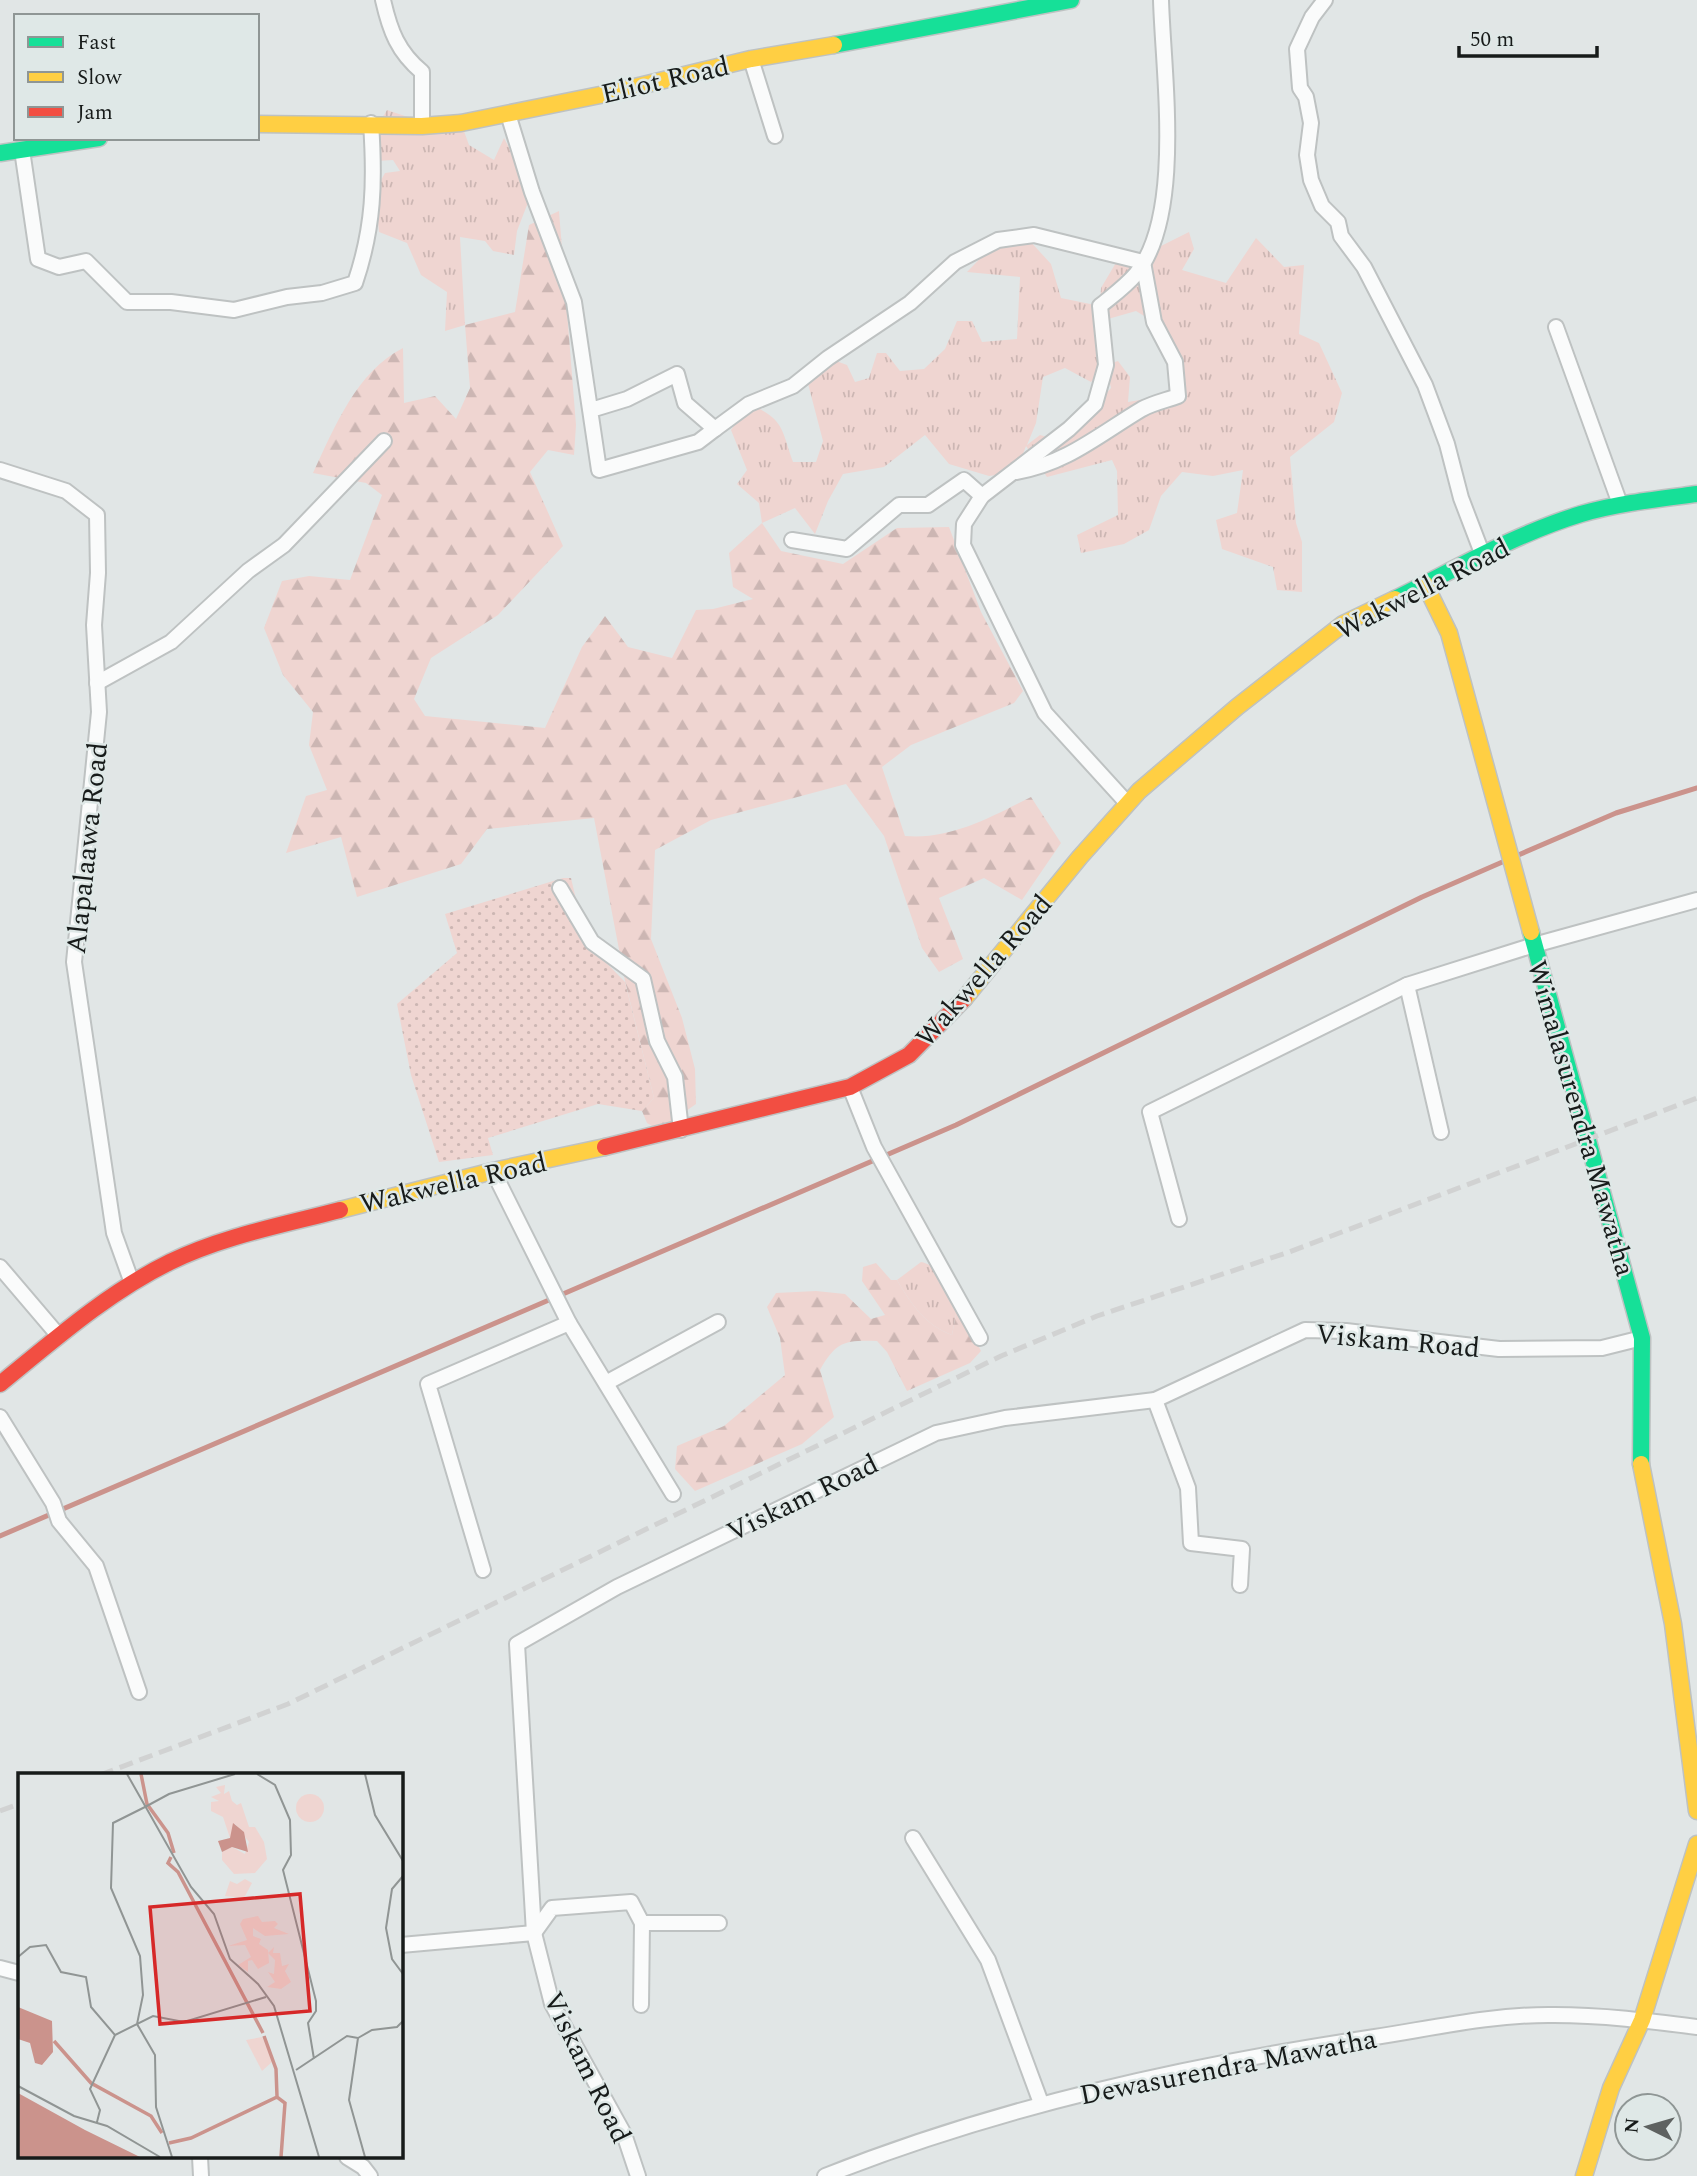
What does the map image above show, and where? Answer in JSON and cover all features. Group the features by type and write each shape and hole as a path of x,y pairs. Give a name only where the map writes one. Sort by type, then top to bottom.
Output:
{"street":[{"path":"383,0 395,42 405,58 422,72 422,126"},
{"name":"Eliot Road","path":"259,124 371,123 422,126 508,114 751,59 937,27 1071,0"},
{"path":"1126,803 1045,713 963,545 964,524 982,496 1069,429 1094,404 1106,365 1100,306 1137,273 1159,228 1168,155 1161,0"},
{"path":"1325,0 1312,17 1297,49 1300,88 1306,97 1311,123 1307,155 1311,180 1322,206 1338,222 1341,236 1364,267 1425,385 1447,444 1461,498 1482,553"},
{"path":"751,59 775,136"},
{"path":"508,114 536,205 574,302 599,470 698,442 749,404 793,386 828,358 910,303 955,262 998,240 1034,235 1143,262"},
{"path":"22,150 38,259 59,267 86,261 127,302 171,302 234,310 287,297 322,293 355,283 367,246 375,184 371,123"},
{"path":"0,153 86,140"},
{"path":"1016,472 1040,468 1085,448 1144,407 1178,396 1175,362 1154,322 1143,262"},
{"path":"1556,327 1620,504"},
{"path":"591,410 627,399 677,374 685,403 715,429"},
{"path":"97,683 170,642 247,571 284,545 384,441"},
{"name":"Alapalaawa Road","path":"0,470 66,491 97,515 98,573 94,625 99,712 92,804 74,962 114,1233 132,1283"},
{"path":"792,540 847,549 899,505 928,505 964,480 982,496"},
{"name":"Wakwella Road","path":"0,1384 58,1335 132,1283 172,1261 229,1239 493,1171 681,1130 850,1087 909,1055 950,1016 1126,803 1237,707 1343,624 1482,553 1578,514 1620,504 1697,495"},
{"name":"Wimalasurendra Mawatha","path":"1425,584 1449,634 1586,1141 1616,1235 1642,1338 1641,1472 1673,1624 1697,1811"},
{"path":"560,888 592,942 643,979 657,1041 675,1077 681,1130"},
{"path":"1179,1220 1150,1112 1407,985 1534,945 1697,900"},
{"path":"1407,985 1441,1132"},
{"path":"850,1087 874,1147 980,1338"},
{"path":"493,1171 569,1323 673,1494"},
{"path":"0,1267 58,1335"},
{"path":"606,1383 718,1322"},
{"path":"483,1570 428,1384 569,1323"},
{"name":"Viskam Road","path":"638,2176 624,2134 552,2004 534,1933 517,1644 617,1587 936,1433 1005,1418 1155,1400 1305,1330 1346,1331 1499,1349 1601,1348 1642,1338"},
{"path":"1155,1400 1188,1488 1191,1543 1242,1549 1240,1585"},
{"path":"0,1417 53,1503 59,1521 96,1566 139,1692"},
{"path":"913,1838 988,1960 1041,2103"},
{"path":"1584,2176 1611,2088 1642,2020 1697,1844"},
{"path":"402,1945 534,1933 552,1908 631,1902 642,1923 641,2005"},
{"path":"642,1923 719,1923"},
{"path":"0,1968 18,1973"},
{"name":"Dewasurendra Mawatha","path":"825,2176 882,2153 1041,2103 1303,2048 1469,2023 1553,2015 1697,2026"},
{"path":"200,2158 201,2176"},
{"path":"349,2158 363,2166 370,2176"}],"green space":[{"path":"387,110 414,119 461,123 469,145 494,160 504,138 532,192 517,231 514,255 493,251 485,241 460,237 465,325 445,331 447,292 421,275 407,243 379,232 375,191 385,173 400,171 393,160 377,161 376,129"},
{"path":"559,211 576,425 574,455 548,450 530,472 563,546 498,615 431,658 414,699 425,716 545,728 582,647 605,616 628,647 672,658 696,610 713,609 753,599 733,587 729,553 762,523 781,551 843,564 897,528 949,527 981,612 1023,691 1014,703 911,745 882,767 905,836 955,831 1031,797 1061,843 1022,900 984,878 939,898 963,959 939,972 922,948 884,836 846,784 711,820 655,850 651,939 682,1018 695,1069 696,1104 659,1130 647,1123 642,1111 654,1098 625,981 594,818 487,829 461,864 357,897 341,837 286,853 306,796 327,790 309,745 313,712 283,675 264,628 282,581 309,576 350,580 382,495 366,483 313,473 339,420 360,386 372,371 403,348 404,403 435,396 456,419 470,388 465,325 515,312 529,225"},
{"path":"1189,232 1194,249 1182,270 1226,283 1256,238 1284,267 1304,265 1299,334 1319,343 1342,393 1334,422 1290,457 1296,523 1302,542 1302,592 1277,590 1273,567 1222,549 1216,520 1237,513 1243,470 1213,476 1182,472 1161,496 1149,530 1124,544 1081,553 1077,535 1118,515 1117,471 1112,460 1047,477 1026,446 1016,472 989,476 949,464 925,435 884,467 843,474 828,501 815,534 795,508 762,523 759,503 737,484 747,470 731,430 749,404 769,415 780,426 793,462 816,462 823,441 806,376 828,358 847,365 855,382 869,378 877,353 886,353 900,371 924,369 945,349 957,321 972,321 982,342 1017,339 1020,277 967,272 998,240 1029,240 1051,264 1061,298 1100,306 1101,288 1117,261 1157,248","holes":["1136,311 1154,322 1177,376 1178,403 1146,399 1128,402 1130,377 1118,361 1106,365 1108,319","1106,366 1111,388 1062,441 1040,435 1027,445 1036,423 1043,377 1065,368 1091,382"]},
{"path":"563,878 571,878 586,942 625,982 654,1098 642,1111 598,1104 488,1138 493,1155 439,1162 411,1075 397,1004 457,953 445,914"},
{"path":"921,1262 941,1275 961,1312 956,1314 952,1335 934,1326 920,1313 897,1280"},
{"path":"876,1263 891,1280 897,1280 920,1313 942,1331 952,1335 956,1314 961,1312 981,1351 970,1363 907,1391 887,1352 877,1341 856,1341 842,1345 836,1348 820,1370 834,1417 802,1444 695,1491 675,1469 677,1446 724,1426 785,1375 780,1338 767,1307 776,1293 816,1291 845,1294 871,1319 885,1315 862,1281 863,1267"}],"waterway":[{"path":"1516,856 1616,813 1697,788"},
{"path":"0,1536 956,1125 1422,897 1507,860"}],"railway":[{"path":"105,1773 288,1704 1001,1356 1097,1316 1289,1252 1697,1098"},
{"path":"0,1811 18,1804"}],"traffic: fast":[{"path":"834,45 1071,0"},
{"path":"0,153 86,140"},
{"path":"1395,599 1486,553 1557,522 1610,507 1697,494"},
{"path":"1531,932 1642,1338 1641,1464"}],"traffic: slow":[{"path":"259,124 422,126 461,123 610,93 751,59 834,45"},
{"path":"1425,584 1449,633 1531,932"},
{"path":"964,999 1080,857 1139,791 1237,707 1343,624 1395,599"},
{"path":"340,1210 493,1171 605,1147"},
{"path":"1641,1464 1673,1624 1697,1811"},
{"path":"1584,2176 1611,2088 1642,2020 1697,1844"}],"traffic: jam":[{"path":"605,1147 850,1087 909,1055 964,999"},
{"path":"0,1384 103,1303 170,1262 232,1238 340,1210"}]}
